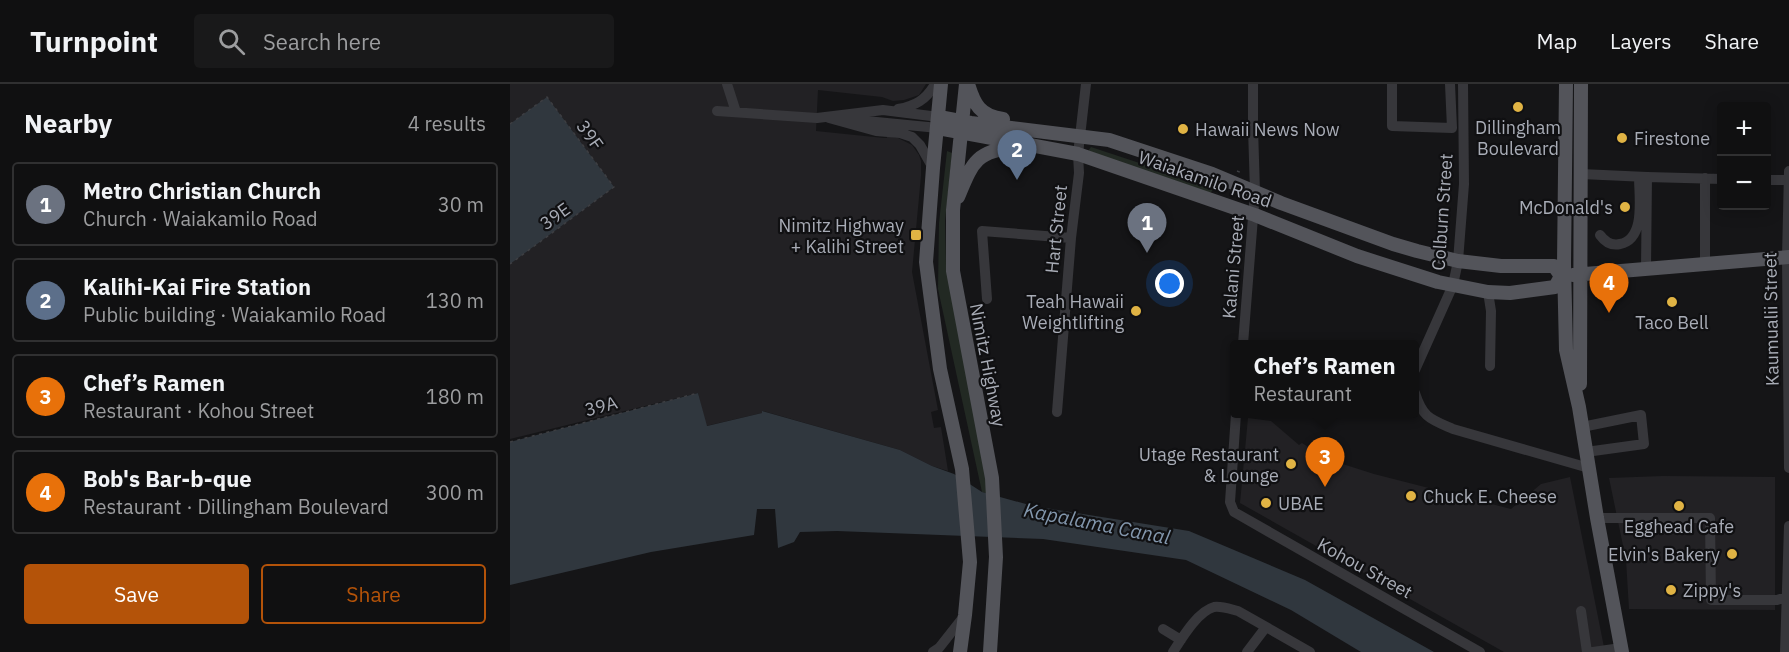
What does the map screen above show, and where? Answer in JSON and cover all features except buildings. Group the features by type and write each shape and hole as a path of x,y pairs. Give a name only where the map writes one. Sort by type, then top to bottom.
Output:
{"main road":[{"path":"941,84 926,262 940,369 962,470 969,562 960,652"},
{"path":"967,84 972,98 988,116 1018,121 1042,131"},
{"name":"Nimitz Highway","path":"967,84 953,210 954,285 992,478 996,557 990,652"},
{"path":"1566,84 1563,276 1566,350 1579,407 1621,650"},
{"path":"1579,407 1581,84"},
{"name":"Waiakamilo Road","path":"938,123 1078,154 1255,215 1357,256 1417,277 1488,292 1510,293 1555,287 1563,276 1580,274 1788,257"},
{"name":"Waiakamilo Road","path":"961,127 1042,131 1110,140 1212,174 1393,244 1458,261 1501,266 1554,266 1563,276"},
{"path":"953,210 972,165 986,154 1001,148 1036,145"}],"street":[{"path":"727,84 736,112"},
{"path":"883,111 909,107 920,102 935,84"},
{"name":"Hart Street","path":"1057,412 1071,238 1079,173 1078,154 1086,84"},
{"name":"Kalani Street","path":"1243,340 1256,192 1253,84"},
{"path":"1392,84 1392,126 1452,128 1450,84"},
{"name":"Colburn Street","path":"1419,361 1453,285 1458,261 1464,184 1463,84"},
{"path":"1451,110 1463,109"},
{"name":"Waiakamilo Road","path":"717,111 817,118 883,111 938,123"},
{"path":"823,116 912,137 920,145 933,168"},
{"name":"Waiakamilo Road","path":"823,116 938,123"},
{"name":"Kaumualii Street","path":"1789,171 1789,468"},
{"path":"1581,174 1717,178"},
{"path":"1600,235 1609,243 1621,244 1628,240 1639,227 1643,177"},
{"path":"1643,177 1646,268"},
{"path":"1705,178 1705,263"},
{"path":"1771,180 1789,180"},
{"path":"987,299 982,231 1071,238"},
{"path":"1488,292 1491,311 1490,366"},
{"path":"1419,404 1422,412 1436,422 1453,429 1589,468"},
{"path":"1582,427 1641,416 1644,444 1586,452"},
{"name":"Kohou Street","path":"1236,418 1230,502 1234,512 1480,652"},
{"path":"1597,518 1710,518 1711,600 1777,600 1786,597"},
{"path":"1785,652 1789,526"},
{"path":"1173,652 1201,615 1214,608 1226,608 1238,611 1310,652"},
{"path":"1581,611 1587,652"},
{"path":"933,652 939,648 965,615"},
{"path":"1247,652 1266,627"},
{"path":"1163,629 1181,640"},
{"path":"1593,652 1621,650"}],"path":[{"name":"39F","path":"510,124 547,97 614,187"},
{"path":"1237,171 1242,173"},
{"name":"39E","path":"510,264 614,187"},
{"name":"39A","path":"510,442 698,393"}],"shaded area":[{"path":"510,84 926,84 919,95 893,101 882,97 818,90 816,131 898,138 912,145 919,155 921,176 912,272 938,410 931,412 934,428 941,427 948,471 932,466 900,450 763,411 706,426 698,393 510,439"},
{"path":"1091,147 1214,189 1210,193 1088,151"},
{"path":"947,151 952,153 945,221 946,265 994,496 982,492 938,289 939,223"},
{"path":"1248,418 1271,421 1299,445 1302,443 1327,459 1374,474 1511,509 1541,484 1570,477 1605,652 1504,652 1240,503"},
{"path":"1775,477 1775,610 1629,609 1626,560 1609,478"}],"water":[{"path":"547,97 614,187 510,264 510,124"},
{"name":"Kapalama Canal","path":"698,393 707,426 762,413 762,411 900,450 954,474 982,492 1033,506 1189,531 1305,580 1434,652 1361,652 1291,610 1186,560 1043,539 837,531 800,532 794,542 778,548 775,509 757,509 754,535 651,552 510,585 510,442"}],"place":[{"name":"Dillingham Boulevard","path":"1518,107"},
{"name":"Hawaii News Now","path":"1183,129"},
{"name":"Firestone","path":"1622,138"},
{"name":"Kalihi-Kai Fire Station","path":"1017,180"},
{"name":"McDonald's","path":"1625,207"},
{"name":"Nimitz Highway + Kalihi Street","path":"916,235"},
{"name":"Metro Christian Church","path":"1147,253"},
{"name":"Taco Bell","path":"1672,302"},
{"name":"Teah Hawaii Weightlifting","path":"1136,311"},
{"name":"Bob's Bar-b-que","path":"1609,313"},
{"name":"Utage Restaurant & Lounge","path":"1291,464"},
{"name":"Chef’s Ramen","path":"1325,487"},
{"name":"Chuck E. Cheese","path":"1411,496"},
{"name":"UBAE","path":"1266,503"},
{"name":"Egghead Cafe","path":"1679,506"},
{"name":"Elvin's Bakery","path":"1732,554"},
{"name":"Zippy's","path":"1671,590"}]}
